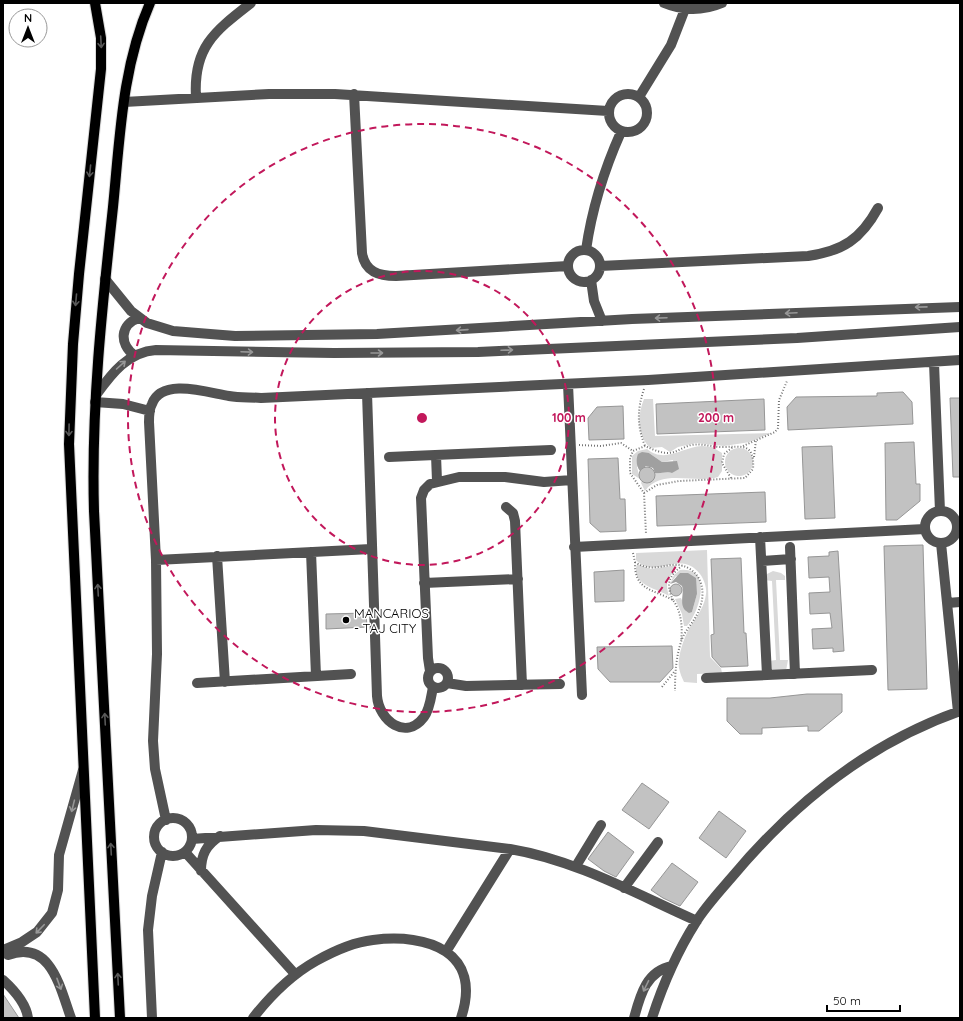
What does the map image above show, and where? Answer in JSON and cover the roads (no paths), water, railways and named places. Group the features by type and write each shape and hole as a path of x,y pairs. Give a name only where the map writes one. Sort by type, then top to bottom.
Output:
{"main road":[{"path":"95,3 101,38 101,69 79,274 70,405 69,444 95,1018"},
{"path":"120,1018 94,510 96,398 105,279 124,102 128,73 136,41 150,3"}],"street":[{"path":"196,98 198,66 206,46 218,29 251,3"},
{"path":"664,3 685,9 701,9 722,3"},
{"path":"639,97 671,45 685,9"},
{"path":"124,102 276,94 354,94 608,111"},
{"path":"354,94 362,253 366,266 372,272 386,276 396,276 568,266"},
{"path":"630,94 639,97 647,109 645,122 635,132 621,132 610,121 608,111 612,102 620,96 630,94"},
{"path":"586,250 599,190 621,132"},
{"path":"600,266 808,256 828,252 854,239 868,225 878,208"},
{"path":"586,250 597,257 600,266 597,274 591,280 582,282 574,278 568,266 573,254 586,250"},
{"path":"105,279 131,311 139,318 156,326 173,331 235,336 377,334 602,321 960,307"},
{"path":"591,280 594,301 602,321"},
{"path":"134,355 125,346 123,337 127,325 139,318"},
{"path":"150,411 96,398 119,366 134,355 149,351 334,353 478,352 797,338 959,328"},
{"path":"166,820 155,768 153,741 157,660 156,560 149,422 152,402 160,395 169,390 180,388 232,397 261,398 648,380 937,363 960,360"},
{"path":"937,363 960,366"},
{"path":"937,363 940,511"},
{"path":"568,384 574,547 582,695"},
{"path":"367,393 377,696 380,710 389,722 395,726 403,727 417,723 427,712 433,687 428,680 430,671 424,583 421,498 426,486 437,481 459,477 488,476 544,482 572,480"},
{"path":"389,456 551,450"},
{"path":"436,455 437,481"},
{"path":"506,507 513,513 515,521 522,685"},
{"path":"940,511 952,515 958,526 953,537 941,543 930,539 925,529 929,516 940,511"},
{"path":"574,547 925,529"},
{"path":"760,537 767,675"},
{"path":"652,1018 672,966 697,921 754,852 787,819 820,790 854,764 893,741 935,720 959,712 941,543"},
{"path":"790,547 795,674"},
{"path":"156,560 371,549"},
{"path":"311,552 316,676"},
{"path":"217,556 226,682"},
{"path":"762,561 791,559"},
{"path":"424,583 518,579"},
{"path":"948,603 960,602"},
{"path":"430,671 438,667 444,669 448,677 447,683 442,687 433,687"},
{"path":"706,678 872,670"},
{"path":"198,683 351,674"},
{"path":"447,683 466,686 560,684"},
{"path":"3,956 24,946 45,924 56,902 59,855 83,768"},
{"path":"174,818 181,820 187,825 191,831 192,839 190,846 185,852 178,855 169,856 162,852 154,839 155,831 160,824 166,820 174,818"},
{"path":"576,866 601,825"},
{"path":"192,839 316,830 364,831 510,849 534,853 576,866 697,921"},
{"path":"201,871 201,860 204,850 211,842 220,836"},
{"path":"624,888 658,842"},
{"path":"447,950 510,849"},
{"path":"152,1018 148,930 152,896 162,852"},
{"path":"185,852 295,974"},
{"path":"253,1018 268,999 295,974 317,961 371,940 397,938 423,941 447,950 458,962 464,976 466,992 461,1018"},
{"path":"3,950 24,946 44,960 54,972 71,1018"},
{"path":"634,1018 639,1001 649,979 659,970 672,966"},
{"path":"3,980 15,992 22,1003 28,1018"}],"place":[{"name":"MANCARIOS - TAJ CITY","path":"346,620"}]}
